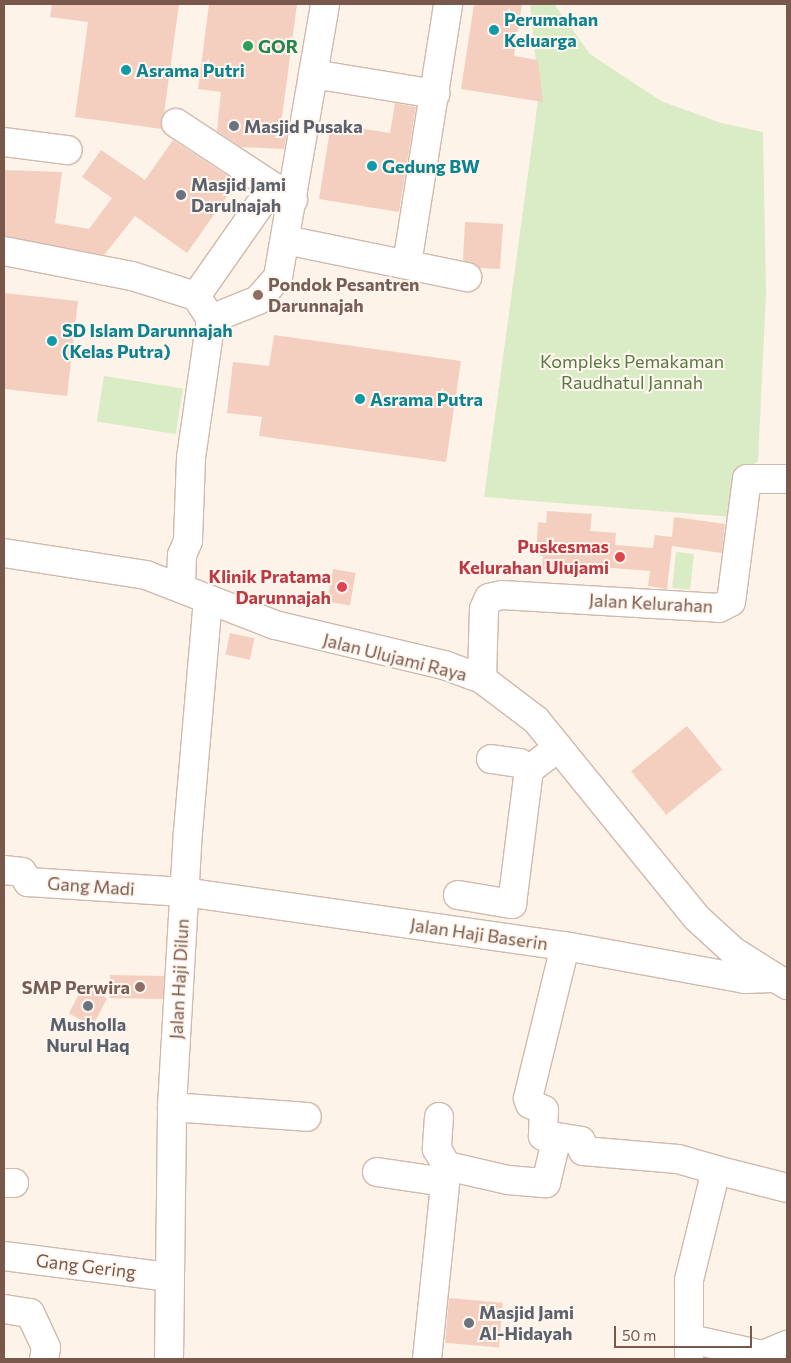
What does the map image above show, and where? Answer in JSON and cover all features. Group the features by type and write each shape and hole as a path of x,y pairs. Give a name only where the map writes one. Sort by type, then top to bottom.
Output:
{"street":[{"path":"211,318 270,292 278,277 286,240 283,193 313,74 325,4"},
{"path":"407,264 448,4"},
{"path":"313,74 435,94"},
{"path":"176,123 283,193"},
{"path":"4,142 68,150"},
{"path":"196,296 283,193"},
{"path":"286,240 468,277"},
{"path":"4,251 132,276 196,296 211,318 190,462 179,489 174,540 182,555 181,585"},
{"name":"Jalan Kelurahan","path":"482,679 484,609 489,598 502,595 719,608 731,602 747,479 787,479"},
{"name":"Jalan Ulujami Raya","path":"4,553 146,575 181,585 208,599 275,625 444,665 482,679 512,697 558,747 697,918 733,951 780,981"},
{"name":"Jalan Haji Dilun","path":"169,1359 168,1277 172,1107 184,892 208,599"},
{"path":"458,895 512,904 530,770 558,747"},
{"path":"492,758 520,763 530,770"},
{"name":"Gang Madi","path":"4,870 22,872 28,882 184,892"},
{"name":"Jalan Haji Baserin","path":"184,892 564,946 744,979 780,981"},
{"path":"564,946 528,1098 530,1104 544,1110 543,1136 553,1140 581,1141 583,1151 678,1159 787,1188"},
{"path":"172,1107 307,1117"},
{"path":"427,1359 446,1174 437,1149 439,1117"},
{"path":"376,1172 446,1174 543,1184 548,1181 553,1140"},
{"path":"716,1170 689,1280 690,1349 763,1355 787,1345"},
{"name":"Gang Gering","path":"4,1256 168,1277"},
{"path":"4,1309 30,1313 46,1348 44,1359"}],"green space":[{"name":"Kompleks Pemakaman Raudhatul Jannah","path":"530,4 554,4 590,54 661,101 721,123 763,132 766,294 758,461 741,475 732,517 484,497 539,93"},
{"path":"104,376 183,389 176,434 97,421"},
{"path":"676,552 694,554 690,590 672,588"}],"building":[{"name":"Asrama Putri","path":"52,4 179,4 162,129 75,117 88,22 50,17"},
{"name":"GOR","path":"209,4 297,4 281,125 288,126 284,149 241,147 217,131 221,92 198,89"},
{"name":"Perumahan Keluarga","path":"474,4 522,4 514,56 538,60 543,102 461,89"},
{"name":"Gedung BW","path":"395,103 416,107 399,212 319,199 331,124 390,133"},
{"path":"173,140 237,182 187,253 135,216 104,255 4,236 4,170 62,172 55,223 89,229 112,198 82,177 101,150 145,180"},
{"path":"465,222 503,224 500,269 479,268 463,260"},
{"name":"SD Islam Darunnajah (Kelas Putra)","path":"4,293 78,301 67,396 4,389"},
{"name":"Asrama Putra","path":"274,335 461,361 446,462 259,436 262,417 227,413 233,362 269,366"},
{"path":"547,511 592,514 590,531 616,533 615,545 653,548 655,535 672,537 674,517 725,524 722,553 672,546 667,589 648,586 650,571 588,566 587,574 542,570 543,556 536,555 538,522 546,523"},
{"name":"Klinik Pratama Darunnajah","path":"333,569 356,573 350,605 327,601"},
{"path":"230,633 254,638 250,660 225,655"},
{"path":"687,726 722,770 666,815 631,771"},
{"name":"SMP Perwira","path":"110,975 164,976 164,999 110,998"},
{"name":"Musholla Nurul Haq","path":"83,986 107,998 93,1026 69,1014"},
{"name":"Masjid Jami Al-Hidayah","path":"449,1298 503,1303 499,1348 445,1343"}],"place":[{"name":"Perumahan Keluarga","path":"494,30"},
{"name":"GOR","path":"248,46"},
{"name":"Asrama Putri","path":"126,70"},
{"name":"Masjid Pusaka","path":"234,126"},
{"name":"Gedung BW","path":"372,166"},
{"name":"Masjid Jami Darulnajah","path":"181,195"},
{"name":"Pondok Pesantren Darunnajah","path":"258,295"},
{"name":"SD Islam Darunnajah (Kelas Putra)","path":"52,341"},
{"name":"Asrama Putra","path":"360,399"},
{"name":"Puskesmas Kelurahan Ulujami","path":"620,557"},
{"name":"Klinik Pratama Darunnajah","path":"342,587"},
{"name":"SMP Perwira","path":"140,987"},
{"name":"Musholla Nurul Haq","path":"88,1006"},
{"name":"Masjid Jami Al-Hidayah","path":"469,1323"}]}
